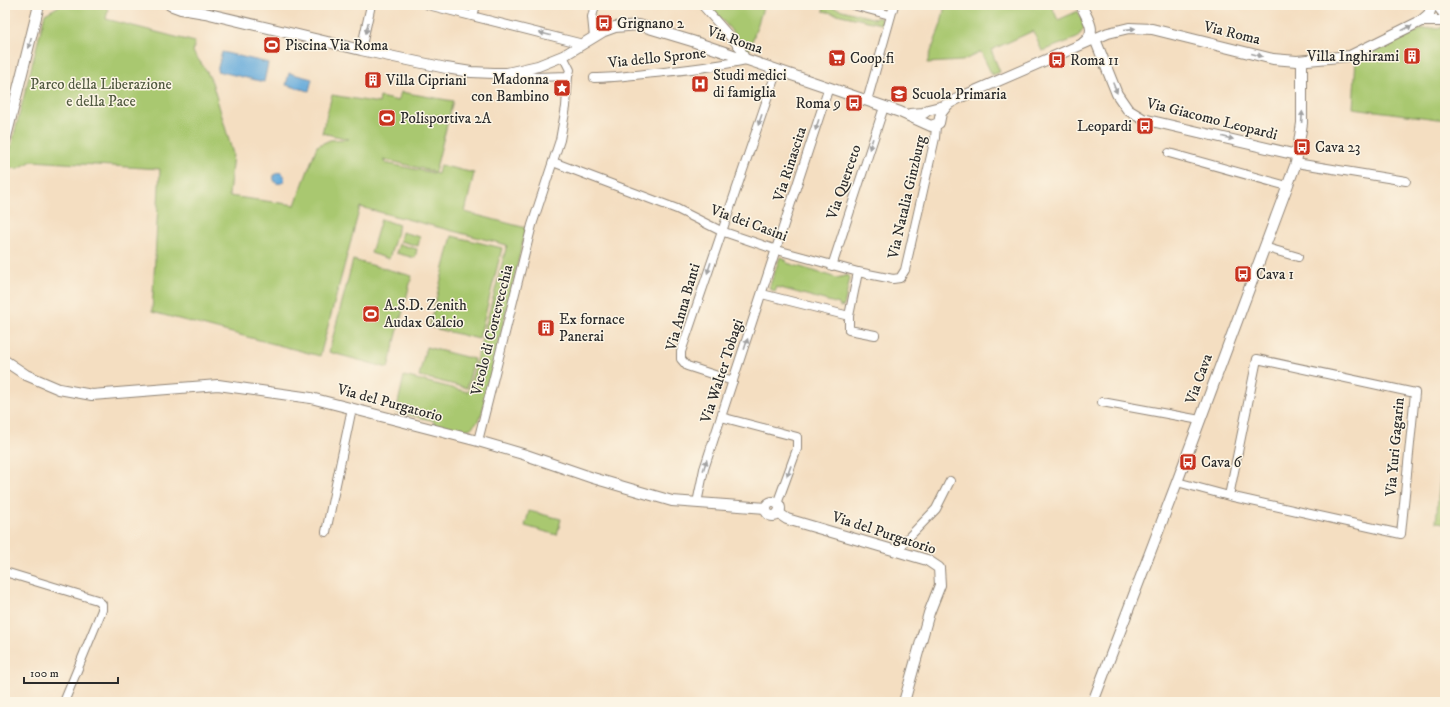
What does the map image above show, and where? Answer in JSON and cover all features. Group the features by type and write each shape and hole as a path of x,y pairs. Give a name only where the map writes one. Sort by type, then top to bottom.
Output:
{"street":[{"path":"5,141 39,5"},
{"name":"Via Roma","path":"170,5 181,9 204,13 361,50 471,72 507,73 535,77 568,76"},
{"name":"Via Roma","path":"190,5 199,8 204,13"},
{"path":"361,50 371,5"},
{"path":"428,5 583,44"},
{"path":"473,16 476,5"},
{"path":"594,37 592,17 595,5"},
{"path":"702,5 740,48 746,60"},
{"path":"853,5 890,15"},
{"path":"867,101 894,5"},
{"name":"Via Giacomo Leopardi","path":"1081,5 1117,94 1128,110 1143,119 1296,159"},
{"path":"1421,21 1429,14 1432,5"},
{"path":"1437,5 1445,15"},
{"name":"Via Roma","path":"507,73 538,66 563,56 594,37 615,27 639,25 692,41 900,112 930,115 961,97 1080,45 1093,35 1129,28 1152,29 1273,59 1302,61 1350,56 1421,21 1445,21"},
{"path":"553,162 560,140 566,107 568,76 570,70 563,56"},
{"name":"Via dello Sprone","path":"594,78 611,78 697,68 736,63 746,60"},
{"name":"Via Cava","path":"1093,702 1177,482 1296,159 1303,105 1302,61"},
{"path":"721,231 778,70"},
{"name":"Via Rinascita","path":"777,250 829,87"},
{"name":"Via Querceto","path":"832,266 884,107"},
{"name":"Via Roma","path":"930,115 931,126 936,126"},
{"name":"Via Natalia Ginzburg","path":"858,272 900,278 905,270 936,133 936,126"},
{"path":"1169,153 1287,186"},
{"path":"1296,159 1406,181"},
{"name":"Via dei Casini","path":"553,162 677,209 721,231 777,250 858,272"},
{"name":"Vicolo di Cortevecchia","path":"478,441 532,225 553,162"},
{"name":"Via Anna Banti","path":"721,231 681,352 681,359 687,366 733,381"},
{"path":"1264,247 1298,257"},
{"name":"Via Walter Tobagi","path":"697,503 704,469 777,250"},
{"path":"858,272 849,316 849,330 861,334 875,335"},
{"path":"762,294 849,316"},
{"name":"Via Yuri Gagarin","path":"1177,482 1229,496 1401,534 1415,393 1257,358 1229,496"},
{"name":"Via del Purgatorio","path":"5,361 26,375 59,389 92,395 218,385 311,398 478,441 672,501 766,508 769,515 775,515 778,509 787,519 898,551 933,563 939,568 941,576 940,585 929,614 904,702"},
{"path":"1102,402 1172,413 1200,420"},
{"path":"326,532 352,408"},
{"path":"721,417 797,437 798,449 778,509"},
{"path":"898,551 906,540 936,509 950,481"},
{"path":"5,572 97,600 102,604 102,610 64,702"}],"green space":[{"name":"Parco della Liberazione e della Pace","path":"61,5 105,5 108,10 106,19 195,42 193,52 206,70 212,82 233,154 229,196 295,205 317,146 330,140 349,139 322,133 332,95 379,103 380,97 398,101 401,92 453,101 435,172 383,159 385,163 438,174 440,165 474,173 465,212 526,228 482,413 478,421 471,428 462,431 434,425 434,421 431,420 396,412 404,376 468,392 507,245 360,207 320,356 152,312 160,169 32,161 17,169 6,166 45,14"},
{"path":"712,5 764,5 749,51 711,7"},
{"path":"824,5 875,19 877,17 882,19 881,24 823,11"},
{"path":"945,5 1051,5 1058,20 1078,11 1085,27 1077,38 1042,51 1033,31 991,50 1000,72 992,75 981,52 962,61 927,63 941,24"},
{"path":"1445,27 1445,120 1353,108 1356,58 1422,29"},
{"path":"381,219 399,225 389,259 371,253"},
{"path":"402,232 420,237 418,246 400,241"},
{"path":"452,236 502,248 479,339 429,327"},
{"path":"399,244 417,249 415,258 396,253"},
{"path":"780,257 784,258 787,263 837,278 848,275 850,278 844,306 840,307 839,304 777,287 775,292 769,288"},
{"name":"A.S.D. Zenith Audax Calcio","path":"353,260 412,276 388,368 329,352"},
{"path":"426,347 474,359 467,388 419,376"},
{"path":"1445,420 1445,523 1436,522"},
{"path":"529,511 561,519 557,535 525,526"}],"water":[{"path":"222,52 268,63 264,82 217,71"},
{"path":"289,73 312,79 309,91 286,85"},
{"path":"279,172 283,174 285,178 283,182 279,184 275,182 273,178 275,174"}],"place":[{"name":"Grignano 2","path":"604,23"},
{"name":"Piscina Via Roma","path":"272,45"},
{"name":"Villa Inghirami","path":"1412,56"},
{"name":"Coop.fi","path":"837,58"},
{"name":"Roma 11","path":"1057,60"},
{"name":"Villa Cipriani","path":"373,80"},
{"name":"Studi medici di famiglia","path":"700,84"},
{"name":"Madonna con Bambino","path":"562,88"},
{"name":"Scuola Primaria","path":"899,94"},
{"name":"Roma 9","path":"854,103"},
{"name":"Polisportiva 2A","path":"387,118"},
{"name":"Leopardi","path":"1145,126"},
{"name":"Cava 23","path":"1302,147"},
{"name":"Cava 1","path":"1243,274"},
{"name":"A.S.D. Zenith Audax Calcio","path":"371,314"},
{"name":"Ex fornace Panerai","path":"546,328"},
{"name":"Cava 6","path":"1188,462"}]}
